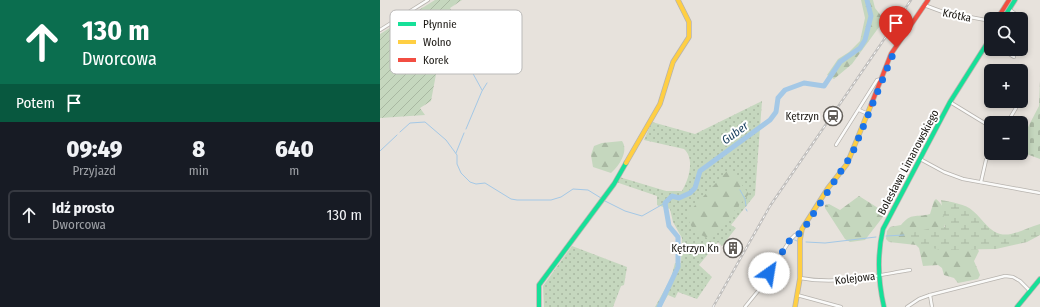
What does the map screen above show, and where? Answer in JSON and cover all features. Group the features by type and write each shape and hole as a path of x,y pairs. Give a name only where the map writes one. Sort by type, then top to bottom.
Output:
{"street":[{"path":"412,10 428,0"},
{"path":"539,307 539,285 614,184 660,104 673,62 689,37 689,22 678,0"},
{"path":"795,307 800,278 801,233 828,188 847,164 895,49 928,0"},
{"path":"1005,12 1009,0"},
{"path":"1002,12 1015,0"},
{"name":"Krótka","path":"924,5 943,12 984,19"},
{"path":"1007,7 1013,12"},
{"path":"380,30 390,24"},
{"name":"Bolesława Limanowskiego","path":"884,307 879,291 878,275 880,244 883,229 950,102 984,51"},
{"path":"836,145 877,80 882,79"},
{"path":"950,102 984,123"},
{"path":"859,110 868,114"},
{"path":"920,159 951,175 1040,193"},
{"path":"981,182 986,160"},
{"path":"745,307 758,291 790,240 795,235 801,233"},
{"name":"Kolejowa","path":"800,278 815,281 841,281 910,270"},
{"path":"907,307 919,299 930,295 996,277 1012,277 1020,281 1030,291"},
{"path":"1017,307 1040,279"},
{"path":"797,295 841,307"},
{"path":"930,295 932,307"}],"green space":[{"path":"435,0 462,0 450,8 451,10 419,10"},
{"path":"861,0 873,0 875,8 886,22 882,23 852,64 834,79 827,75 838,59 849,52 860,41 865,18"},
{"path":"390,28 390,74 436,74 431,101 420,108 425,115 380,118 380,34"},
{"path":"1040,80 1040,159 1028,154 1028,127 1039,106"},
{"path":"762,101 755,195 731,225 736,228 722,246 718,242 699,265 712,277 697,299 678,292 675,298 668,295 661,307 655,307 671,278 675,263 681,263 682,238 673,222 670,209 657,205 657,196 613,181 616,176 666,191 682,191 687,181 690,169 687,153 684,149 644,140 652,122 695,134"},
{"path":"622,141 624,145 624,154 620,162 611,173 593,167 591,155 594,146 602,143"},
{"path":"729,169 749,194 710,239 694,230 690,224 687,214"},
{"path":"859,196 886,213 865,240 850,242 845,239 825,208 825,205 829,204 840,210"},
{"path":"936,199 944,209 946,217 943,230 974,245 979,251 974,261 980,275 978,279 958,283 954,278 944,275 942,268 938,265 923,266 919,248 916,245 889,242 886,239 887,231 890,227 901,225 908,218 914,216 930,214"},
{"path":"941,200 958,204 970,209 989,228 999,234 1011,234 1040,224 1040,235 1027,242 996,249 940,250 922,245 917,239 908,239 904,235 927,229 945,227"},
{"path":"572,246 627,267 624,285 621,286 613,307 544,307 543,286"}],"waterway":[{"name":"Guber","path":"659,307 678,267 678,237 669,226 665,203 672,196 679,198 690,193 695,188 700,171 770,120 776,112 778,98 785,90 804,83 824,86 840,62 860,48 865,40 871,16 867,0"},
{"path":"473,74 482,90"},
{"path":"466,129 482,91 487,83"},
{"path":"400,132 410,123 425,122 446,140 457,155 457,164 461,173 470,182 476,184 485,183 511,199 551,200 561,197 573,189 588,190 601,198"},
{"path":"456,153 464,133"},
{"path":"380,151 397,135"},
{"path":"740,190 745,199 746,206"},
{"path":"605,201 625,211 642,216 665,203"},
{"path":"886,236 904,235"},
{"path":"806,242 825,243 876,237"}],"railway":[{"path":"713,307 770,206 911,0"}],"traffic: fast":[{"path":"1007,12 1015,0"},
{"path":"884,307 880,288 879,268 883,229 950,102 984,48"},
{"path":"539,307 539,285 614,184 626,163"},
{"path":"1017,307 1040,279"}],"traffic: slow":[{"path":"626,163 660,104 673,62 689,37 689,22 678,0"},
{"path":"795,307 800,278 800,240 802,229 828,188 847,164 871,105"}],"traffic: jam":[{"path":"871,105 891,54 928,0"},
{"path":"1001,12 1009,0"}],"place":[{"name":"Kętrzyn","path":"833,116"},
{"name":"Kętrzyn Kn","path":"733,248"}],"route":[{"path":"769,273 790,240 795,235 801,233 802,229 828,188 847,164 856,146 890,57 896,47"}]}
